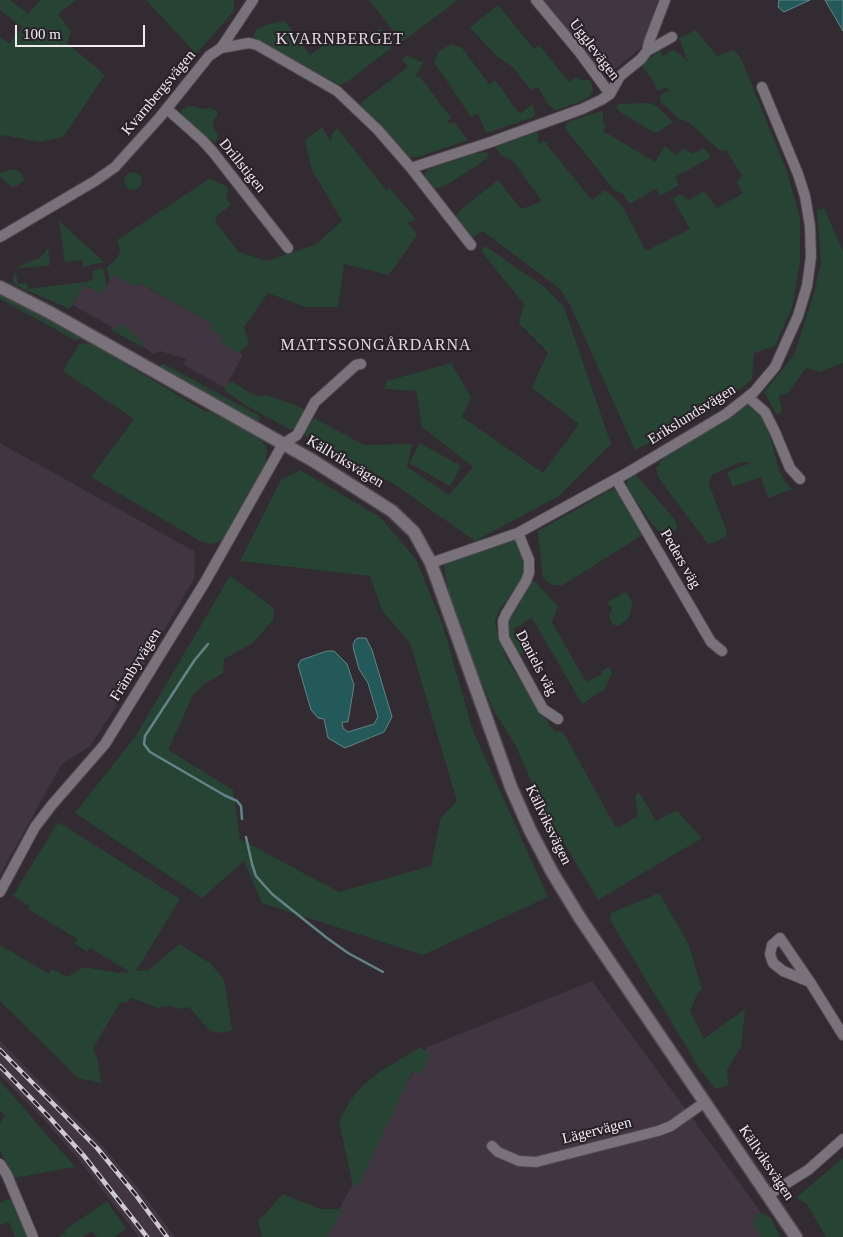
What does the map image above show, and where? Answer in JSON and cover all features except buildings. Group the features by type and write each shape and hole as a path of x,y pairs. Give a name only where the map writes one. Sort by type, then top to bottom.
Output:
{"street":[{"name":"Kvarnbergsvägen","path":"0,237 95,181 115,167 167,109 206,60 221,48 253,0"},
{"name":"Ugglevägen","path":"536,0 580,53 610,94"},
{"path":"648,51 649,42 665,0"},
{"path":"411,168 582,109 610,94 620,76 648,51 672,37"},
{"path":"221,48 249,43 258,45 337,91 374,126 411,168 471,245"},
{"name":"Erikslundsvägen","path":"431,563 518,533 616,479 726,414 748,397 776,367 798,316 807,286 811,257 810,226 805,196 798,174 762,87"},
{"name":"Drillstigen","path":"167,109 213,152 288,248"},
{"name":"Källviksvägen","path":"0,286 352,484 392,511 414,532 431,563 500,760 530,830 552,872 575,910 796,1237"},
{"name":"Källviksvägen","path":"283,444 297,435 315,402 356,365 361,364"},
{"path":"748,397 765,412 790,468 800,479"},
{"name":"Främbyvägen","path":"0,892 35,827 105,744 205,582 283,444"},
{"name":"Peders väg","path":"616,479 711,642 722,651"},
{"name":"Daniels väg","path":"518,533 529,560 529,573 503,621 504,638 543,709 558,719"},
{"path":"810,982 843,1035"},
{"name":"Lägervägen","path":"492,1146 498,1152 519,1161 536,1162 658,1131 671,1126 704,1102"},
{"path":"768,1194 808,1170 843,1139"},
{"path":"0,1164 7,1175 33,1237"}],"shaded area":[{"path":"540,0 658,0 643,46 608,73 600,71 591,62"},
{"path":"113,275 136,287 138,283 213,324 211,329 223,337 221,342 243,355 225,388 184,365 186,359 160,351 154,354 143,347 144,345 121,324 117,330 73,305 84,285 102,294"},
{"path":"0,443 194,551 195,560 194,579 149,656 90,746 61,765 0,875"},
{"path":"592,981 779,1237 324,1237 427,1047"},
{"path":"0,1041 101,1144 140,1190 175,1237 139,1237 79,1160 46,1122 0,1075"}],"green space":[{"path":"0,0 10,0 28,14 40,0 76,0 58,14 71,31 67,43 105,75 63,137 40,142 3,135 0,137 0,37 9,44 22,27 0,10"},
{"path":"146,0 234,0 234,11 196,54"},
{"path":"369,0 458,0 402,42"},
{"path":"498,5 534,49 539,45 569,82 576,77 581,80 590,80 593,88 590,96 582,101 556,110 549,106 538,87 531,90 512,66 499,58 470,28"},
{"path":"285,21 310,55 324,45 338,41 351,46 367,39 381,28 393,45 347,82 340,85 254,41 252,38 256,30 266,25"},
{"path":"696,30 717,56 734,50 741,58 787,172 800,218 800,261 792,307 775,346 754,353 752,379 724,403 635,450 571,307 560,289 483,231 470,239 455,216 498,180 521,209 541,202 513,161 501,155 495,147 537,132 539,137 537,141 540,144 543,141 549,142 546,144 592,200 605,190 613,196 624,209 646,251 690,229 673,199 680,194 689,200 704,191 717,208 743,193 737,182 742,176 726,150 720,151 692,125 684,120 680,120 660,101 663,93 669,91 666,87 658,91 641,65 660,50 662,57 673,50 688,62 679,38"},
{"path":"452,44 462,48 489,84 495,80 520,114 533,104 535,115 486,133 478,114 471,117 434,62 439,51"},
{"path":"407,56 423,62 416,77 420,77 449,115 451,118 447,121 450,124 454,122 468,140 418,157 409,157 358,105 408,67 402,59"},
{"path":"647,103 655,105 672,121 658,132 653,132 620,112 616,106 619,104"},
{"path":"187,106 204,109 211,108 217,111 217,117 213,120 213,126 218,135 215,143 206,138 182,117 181,110"},
{"path":"602,111 603,122 606,125 603,131 655,162 665,146 677,155 683,148 693,154 703,148 709,153 710,158 675,177 679,185 660,196 656,189 629,204 624,195 613,189 565,128 567,122"},
{"path":"322,127 331,142 332,134 337,128 386,190 390,188 416,220 408,223 417,235 389,275 344,264 338,307 305,307 268,293 244,327 249,344 238,353 220,342 223,337 210,329 213,324 139,283 136,287 113,275 110,281 107,268 119,255 120,249 117,240 209,179 225,185 229,190 226,196 231,205 217,216 215,222 239,252 267,261 315,245 342,221 312,170 305,140"},
{"path":"486,152 489,155 481,163 443,187 432,189 426,182 425,173 429,169 473,154"},
{"path":"14,169 23,174 24,181 11,187 0,177 0,173"},
{"path":"133,172 139,175 142,181 139,187 133,190 127,187 124,181 127,175"},
{"path":"824,208 843,251 843,363 820,372 806,368 787,394 779,395 782,412 777,415 764,392 794,355 814,293 821,263 817,210"},
{"path":"59,221 104,262 83,267 82,260 65,262"},
{"path":"485,246 546,288 564,307 611,444 559,496 475,541 397,486 303,434 314,418 364,445 412,444 407,467 449,495 473,467 422,427 416,391 384,389 387,381 451,363 471,397 462,417 543,473 579,424 532,388 548,352 519,323 524,304 481,251"},
{"path":"48,249 50,265 16,269 40,258"},
{"path":"103,268 107,286 102,294 84,285 70,309 17,286 13,281 14,273 16,273 18,284 27,283 28,289 85,282 92,280 93,271"},
{"path":"0,293 83,339 75,340 0,299"},
{"path":"121,323 144,343 143,347 111,330 112,327 117,329"},
{"path":"79,344 92,344 206,412 211,412 255,435 266,446 265,466 223,541 210,544 200,541 91,477 134,419 63,371"},
{"path":"162,363 258,415 260,418 257,425 158,370"},
{"path":"232,382 257,396 266,395 304,409 305,413 294,429 291,430 245,405 224,390 228,383"},
{"path":"749,403 766,422 779,470 792,489 768,498 761,477 733,487 727,472 750,463 748,462 738,463 712,475 709,482 710,487 726,530 726,536 708,544 658,477 656,468 665,457"},
{"path":"420,443 461,466 450,486 409,463"},
{"path":"300,470 380,517 416,559 443,626 473,731 548,897 423,955 262,903 244,861 202,898 75,813 135,737 230,576 274,608 273,620 253,643 224,659 223,673 203,685 193,695 168,750 233,790 240,839 339,892 431,866 441,818 457,801 410,643 382,610 370,576 240,561 281,480"},
{"path":"633,474 637,476 675,520 676,530 670,535 662,534 652,524 628,489 627,482"},
{"path":"614,488 644,534 563,585 552,585 543,578 538,531"},
{"path":"517,538 523,558 522,581 499,610 495,621 506,657 515,672 554,731 563,732 615,826 619,827 638,816 635,796 639,792 656,821 673,812 678,812 702,838 598,900 541,804 515,744 495,713 472,660 448,590 444,567 450,558"},
{"path":"533,580 558,606 552,622 586,682 602,674 601,671 609,667 612,673 605,689 582,704 532,618 513,629 525,652 517,657 507,638 508,617"},
{"path":"626,592 633,604 628,619 618,626 612,624 609,615 612,610 607,602"},
{"path":"58,822 180,899 136,971 149,970 179,944 210,963 224,980 232,1030 221,1033 210,1031 189,1007 180,1009 170,1006 158,1008 132,998 127,1002 120,1003 93,1048 97,1058 101,1083 78,1078 0,1001 0,945 49,974 52,969 67,977 84,967 119,973 130,972 90,948 87,952 75,944 77,939 28,909 29,906 13,896"},
{"path":"659,893 688,943 702,989 697,994 690,1011 704,1039 745,1009 741,1047 727,1069 728,1085 715,1089 699,1068 610,920 611,913"},
{"path":"421,1047 430,1055 421,1074 413,1071 357,1188 352,1182 339,1121 350,1101 361,1087 379,1072"},
{"path":"0,1081 75,1167 14,1178 0,1150 0,1124 5,1116 0,1111"},
{"path":"843,1158 843,1237 826,1237 807,1204 796,1198"},
{"path":"283,1194 320,1209 343,1209 327,1237 262,1237 258,1221"},
{"path":"8,1199 12,1201 28,1237 15,1237 9,1222 0,1225 0,1203"},
{"path":"107,1201 126,1229 114,1237 97,1237 92,1231 83,1237 58,1237 66,1233 65,1230"},
{"path":"758,1213 765,1214 771,1218 780,1237 761,1237 753,1222"}],"water":[{"path":"779,0 810,0 784,12 778,7"},
{"path":"825,0 843,0 843,31"},
{"path":"358,638 366,638 372,650 392,717 384,732 345,748 328,738 324,719 318,718 311,710 298,665 301,660 327,651 334,651 347,664 354,685 348,722 342,722 343,728 348,732 374,724 378,717 368,683 359,669 354,651 353,645"}],"waterway":[{"path":"208,644 194,661 145,736 144,744 150,752 237,801 241,806 242,819"},
{"path":"246,837 256,876 272,894 348,953 383,972"}],"railway":[{"path":"0,1050 97,1148 167,1237"},
{"path":"0,1066 84,1156 147,1237"}],"district":[{"name":"KVARNBERGET","path":"340,40"},
{"name":"MATTSSONGÅRDARNA","path":"376,346"}]}
